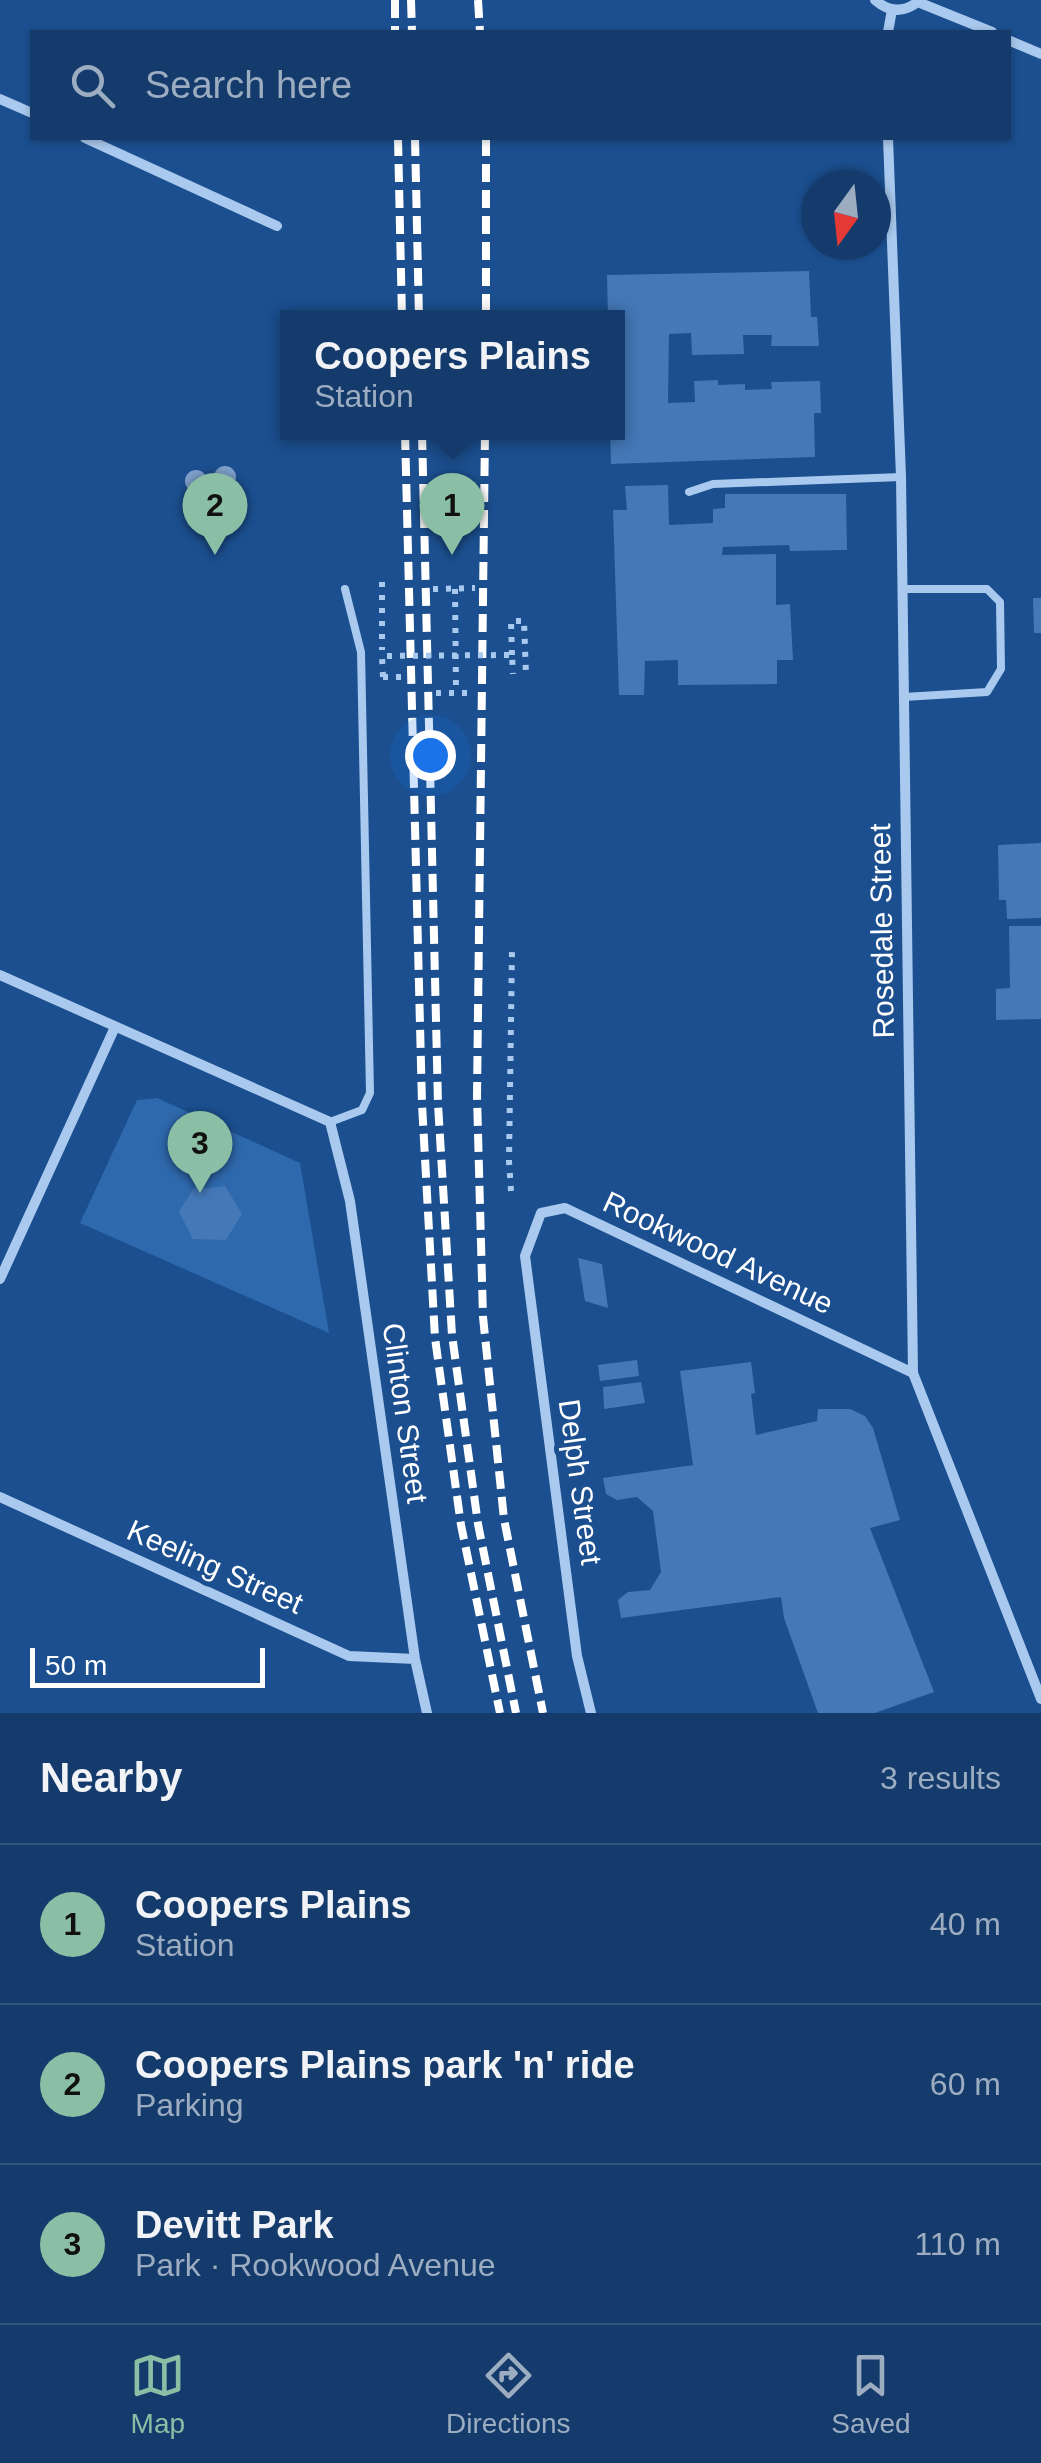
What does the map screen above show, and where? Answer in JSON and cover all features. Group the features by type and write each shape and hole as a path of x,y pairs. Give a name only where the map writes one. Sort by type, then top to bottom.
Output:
{"street":[{"path":"875,0 892,10 919,1 987,30"},
{"path":"888,30 892,10"},
{"path":"1011,41 1041,54"},
{"path":"0,98 30,113"},
{"path":"89,140 276,226"},
{"name":"Rosedale Street","path":"888,140 901,477 913,1373 1041,1699"},
{"path":"0,975 330,1122"},
{"path":"0,1280 115,1027"},
{"name":"Clinton Street","path":"330,1122 350,1201 415,1659 427,1713"},
{"name":"Rookwood Avenue","path":"524,1256 541,1213 565,1208 913,1373"},
{"name":"Delph Street","path":"524,1256 577,1656 592,1713"},
{"name":"Keeling Street","path":"0,1497 349,1656 415,1659"}],"lane":[{"path":"690,492 713,484 901,477"},
{"path":"903,588 986,589 1000,602 1001,669 987,692 904,697"},
{"path":"330,1122 362,1110 370,1093 361,652 345,590"}],"path":[{"path":"382,582 383,676 403,677"},
{"path":"455,588 456,692"},
{"path":"433,589 475,588"},
{"path":"512,674 512,621 524,620 526,675"},
{"path":"382,656 512,655"},
{"path":"436,693 474,693"},
{"path":"511,1191 512,950"}],"shaded area":[{"path":"157,1098 300,1163 329,1333 80,1223 137,1100"}],"building":[{"path":"809,271 811,317 817,317 819,346 771,346 772,335 743,335 744,354 692,355 691,333 669,334 668,403 695,402 694,381 745,384 745,390 772,389 771,382 820,381 821,413 814,413 815,457 611,464 610,440 625,440 625,310 608,310 607,275"},
{"path":"668,485 669,525 713,523 713,509 725,508 725,494 846,494 847,550 790,551 789,545 723,547 722,555 776,554 776,605 790,604 793,660 777,660 777,684 678,685 678,660 645,661 644,695 619,695 613,510 627,510 625,486"},
{"path":"1033,598 1041,598 1041,633 1034,633"},
{"path":"1041,843 1041,918 1007,919 1006,900 999,900 998,845"},
{"path":"1009,926 1041,926 1041,1019 996,1020 996,989 1010,988"},
{"path":"195,1186 225,1186 242,1214 226,1240 193,1239 179,1212"},
{"path":"578,1258 602,1264 608,1308 585,1301"},
{"path":"637,1360 639,1376 600,1381 598,1365"},
{"path":"751,1362 756,1435 817,1421 818,1409 850,1409 865,1416 873,1428 900,1520 870,1528 934,1692 875,1713 818,1713 784,1618 781,1597 621,1618 618,1600 628,1592 650,1590 661,1572 653,1511 637,1497 617,1500 606,1494 603,1478 693,1465 680,1371"},
{"path":"641,1382 645,1403 604,1409 603,1387"}],"railway":[{"path":"395,0 395,30"},
{"path":"411,0 412,30"},
{"path":"478,0 480,30"},
{"path":"398,140 402,310"},
{"path":"415,140 419,310"},
{"path":"486,140 486,310"},
{"path":"405,440 422,1104 435,1338 461,1525 500,1713"},
{"path":"422,440 438,1104 452,1335 478,1524 516,1713"},
{"path":"485,440 477,1096 483,1317 504,1519 543,1713"}],"place":[{"name":"Coopers Plains park 'n' ride","path":"215,555"},
{"name":"Coopers Plains","path":"452,555"},
{"name":"Devitt Park","path":"200,1193"}]}
